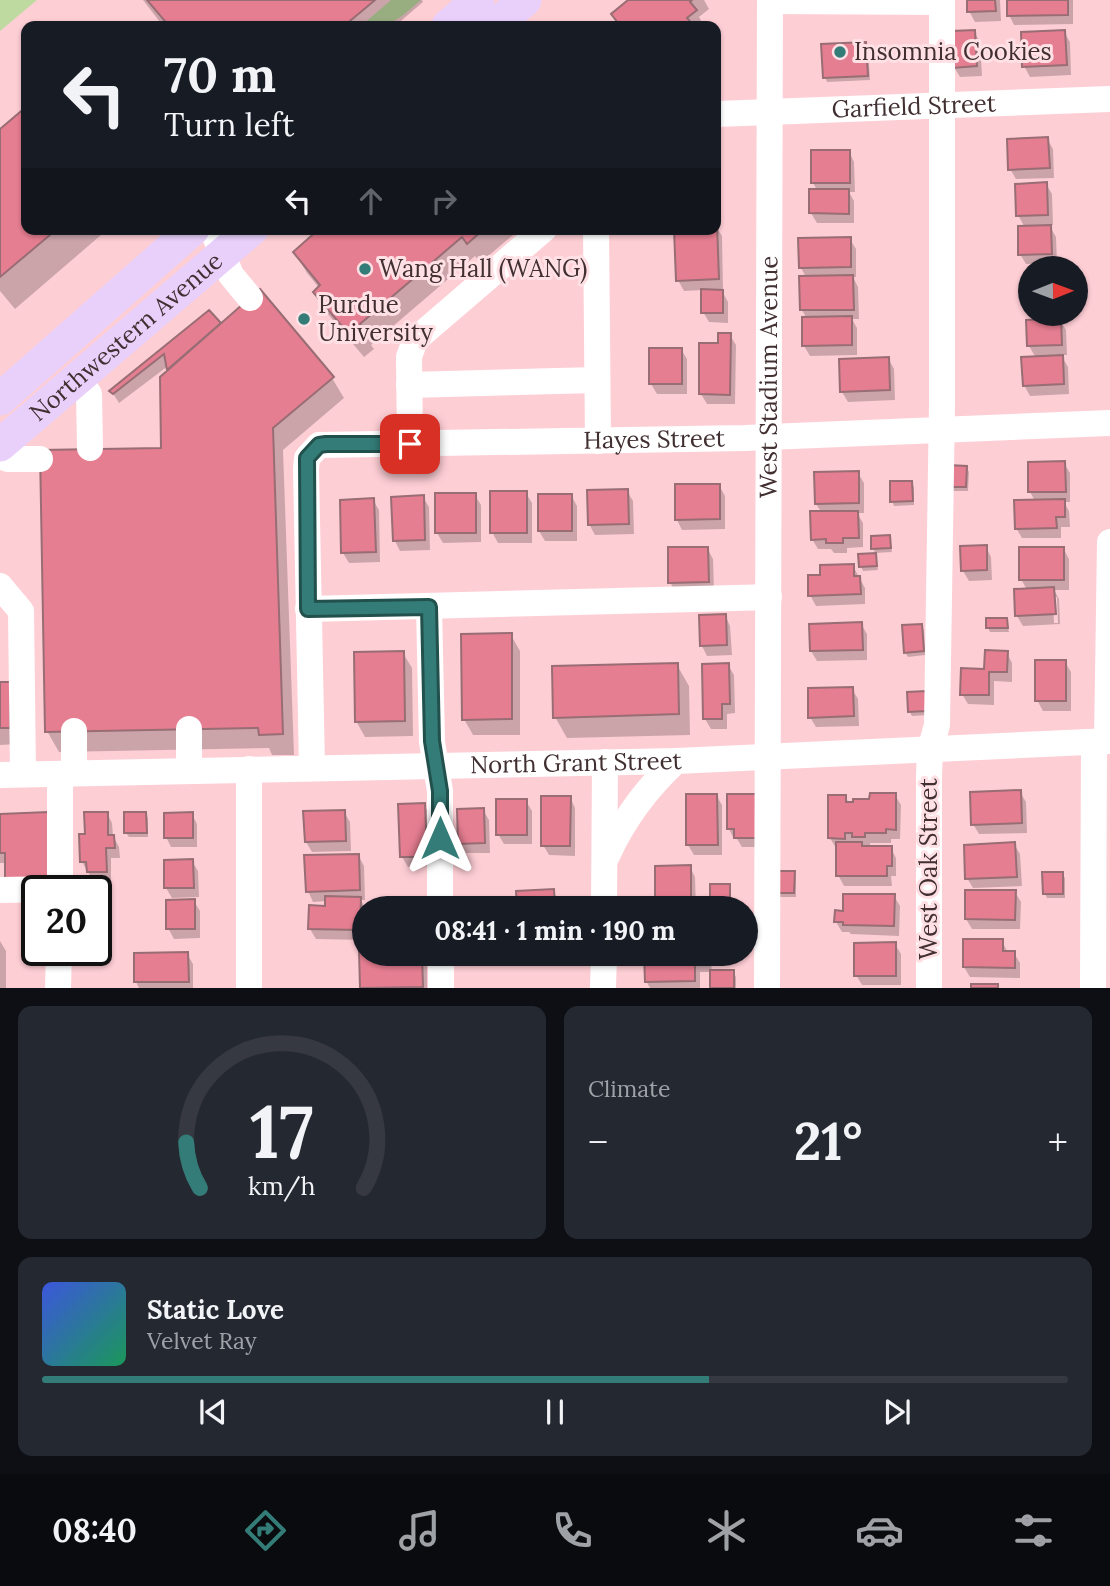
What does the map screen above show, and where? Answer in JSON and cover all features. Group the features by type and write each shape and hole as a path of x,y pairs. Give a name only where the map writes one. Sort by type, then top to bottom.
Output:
{"main road":[{"path":"454,21 478,0"},
{"path":"500,21 525,0"},
{"name":"Northwestern Avenue","path":"0,398 186,235"},
{"name":"Northwestern Avenue","path":"0,444 78,377 217,242 236,235"}],"street":[{"path":"770,0 942,1"},
{"name":"West Stadium Avenue","path":"767,988 770,0"},
{"name":"West Oak Street","path":"929,988 930,750 937,725 942,430 942,1"},
{"name":"Garfield Street","path":"721,114 1110,99"},
{"path":"410,444 409,357 415,340 537,235"},
{"path":"596,235 598,441"},
{"path":"217,242 232,275 250,298"},
{"path":"78,377 89,394 90,448"},
{"path":"409,385 597,380"},
{"name":"Hayes Street","path":"308,609 307,458 319,445 769,438 1110,423"},
{"path":"0,456 8,459 40,459"},
{"path":"1093,988 1110,542"},
{"path":"0,586 21,611 12,775"},
{"path":"312,768 308,609 769,597"},
{"path":"429,607 432,741 440,791 440,896"},
{"path":"189,729 189,771"},
{"path":"61,875 67,773 74,732"},
{"name":"North Grant Street","path":"12,775 676,761 1104,742"},
{"path":"604,861 632,808 676,761"},
{"path":"604,896 605,762"},
{"path":"249,769 249,988"},
{"path":"0,890 21,890"},
{"path":"58,988 59,966"},
{"path":"440,966 441,988"},
{"path":"603,988 604,966"}],"green space":[{"path":"0,0 37,0 0,31"},
{"path":"391,0 421,0 392,21 367,21"}],"building":[{"path":"147,0 375,0 350,21 165,21"},
{"path":"628,0 692,0 690,2 697,10 687,18 690,21 616,21 611,14"},
{"path":"967,0 995,0 996,11 967,12"},
{"path":"1007,0 1068,0 1068,15 1007,16"},
{"path":"975,30 977,66 952,68 951,31"},
{"path":"1065,30 1067,65 1022,67 1021,32"},
{"path":"866,42 868,76 823,78 821,44"},
{"path":"21,111 21,235 50,235 0,277 0,129"},
{"path":"1048,137 1050,168 1008,170 1007,139"},
{"path":"811,150 850,150 850,183 811,183"},
{"path":"1047,182 1048,215 1016,216 1015,184"},
{"path":"809,189 849,189 849,214 809,213"},
{"path":"1051,225 1052,254 1018,255 1018,226"},
{"name":"Wang Hall (WANG)","path":"312,235 477,235 467,244 462,237 360,324 363,328 352,338 313,292 320,285 293,252"},
{"path":"674,235 717,235 719,279 676,281"},
{"path":"851,237 851,267 799,268 798,238"},
{"path":"853,275 854,310 800,310 799,276"},
{"path":"260,289 334,377 273,428 283,734 259,735 258,728 45,732 40,450 161,448 160,377"},
{"path":"701,289 723,290 723,313 701,313"},
{"path":"209,310 221,323 167,370 164,354 113,394 109,391"},
{"path":"852,316 852,345 802,346 802,317"},
{"path":"1026,326 1061,326 1062,345 1027,346"},
{"path":"718,333 731,333 730,395 699,394 699,343 718,343"},
{"path":"649,348 682,348 682,384 649,384"},
{"path":"1063,355 1064,384 1023,386 1021,357"},
{"path":"889,357 890,390 840,392 839,359"},
{"path":"1065,461 1066,492 1028,492 1028,462"},
{"path":"948,465 967,466 966,487 947,487"},
{"path":"859,471 859,503 815,504 814,472"},
{"path":"890,481 912,481 913,501 890,502"},
{"path":"675,484 720,484 720,519 675,520"},
{"path":"628,489 629,524 588,525 587,490"},
{"path":"490,491 527,491 527,533 490,533"},
{"path":"435,493 476,493 476,533 435,533"},
{"path":"538,494 572,494 572,531 538,531"},
{"path":"424,495 425,540 393,541 391,497"},
{"path":"374,498 376,552 341,553 340,500"},
{"path":"1065,499 1065,517 1056,517 1057,528 1015,529 1014,500"},
{"path":"810,511 858,511 859,538 843,538 843,543 826,543 826,539 811,540"},
{"path":"890,535 891,548 871,549 871,536"},
{"path":"987,545 987,570 961,571 960,546"},
{"path":"668,547 708,547 709,582 668,583"},
{"path":"1019,547 1064,547 1064,580 1019,580"},
{"path":"876,553 877,566 859,567 858,554"},
{"path":"854,564 854,576 860,576 861,594 808,596 808,575 820,575 820,565"},
{"path":"1054,587 1056,614 1015,616 1014,589"},
{"path":"726,614 727,645 700,646 699,615"},
{"path":"986,618 1007,618 1008,628 986,628"},
{"path":"862,622 863,650 810,651 809,624"},
{"path":"922,624 924,651 904,653 902,625"},
{"path":"512,633 512,719 462,720 461,634"},
{"path":"985,650 1008,651 1007,672 989,672 989,695 960,695 961,668 984,669"},
{"path":"404,651 405,721 355,722 354,652"},
{"path":"1035,660 1066,660 1066,701 1035,701"},
{"path":"678,663 679,714 553,718 552,666"},
{"path":"729,663 730,704 722,704 722,719 703,719 702,664"},
{"path":"0,682 10,682 10,728 0,728"},
{"path":"853,687 854,716 808,718 808,688"},
{"path":"926,691 926,711 908,712 907,692"},
{"path":"1021,790 1022,823 971,825 970,792"},
{"path":"870,793 896,793 896,830 865,833 865,837 852,837 852,833 845,833 845,839 828,838 828,795 846,795 846,802 853,802 853,799 869,799"},
{"path":"686,794 717,794 718,845 686,845"},
{"path":"727,794 759,794 759,838 734,838 734,829 727,829"},
{"path":"541,796 571,796 570,846 541,846"},
{"path":"496,799 527,799 527,835 496,835"},
{"path":"425,803 427,857 400,857 398,804"},
{"path":"484,808 485,843 458,844 457,809"},
{"path":"345,810 346,841 305,842 303,811"},
{"path":"48,812 50,875 21,875 21,884 5,884 5,853 0,853 0,814"},
{"path":"84,812 108,812 108,835 114,835 115,848 106,848 107,872 87,872 86,862 80,862 79,834 85,834"},
{"path":"124,812 146,812 147,833 124,833"},
{"path":"193,812 193,838 164,838 164,813"},
{"path":"836,842 862,842 862,846 892,846 892,866 887,866 887,876 836,876"},
{"path":"1015,842 1017,877 965,879 964,845"},
{"path":"359,854 360,890 306,892 304,855"},
{"path":"193,859 194,888 164,888 164,860"},
{"path":"691,865 691,896 655,896 655,866"},
{"path":"774,871 795,871 794,893 774,893"},
{"path":"1042,872 1063,872 1063,894 1043,894"},
{"path":"710,884 730,884 730,896 710,896"},
{"path":"554,889 554,896 516,896 516,891"},
{"path":"965,890 1016,890 1015,920 965,919"},
{"path":"843,894 895,894 894,926 843,925 843,922 834,922 835,910 843,911"},
{"path":"325,896 352,897 352,930 308,929 309,905 325,906"},
{"path":"195,899 195,929 166,929 166,900"},
{"path":"963,939 1003,939 1003,951 1015,951 1015,968 963,967"},
{"path":"896,942 896,976 854,976 854,943"},
{"path":"188,952 189,982 134,982 134,953"},
{"path":"359,966 422,966 423,987 360,988"},
{"path":"644,966 695,966 695,981 645,982"},
{"path":"710,970 734,970 734,988 710,988"},
{"path":"971,984 998,984 998,988 971,988"}],"place":[{"name":"Insomnia Cookies","path":"840,52"},
{"name":"Wang Hall (WANG)","path":"365,269"},
{"name":"Purdue University","path":"304,319"}],"route":[{"path":"410,444 326,444 312,450 307,458 308,609 429,607 432,741 440,791 440,838"}]}
